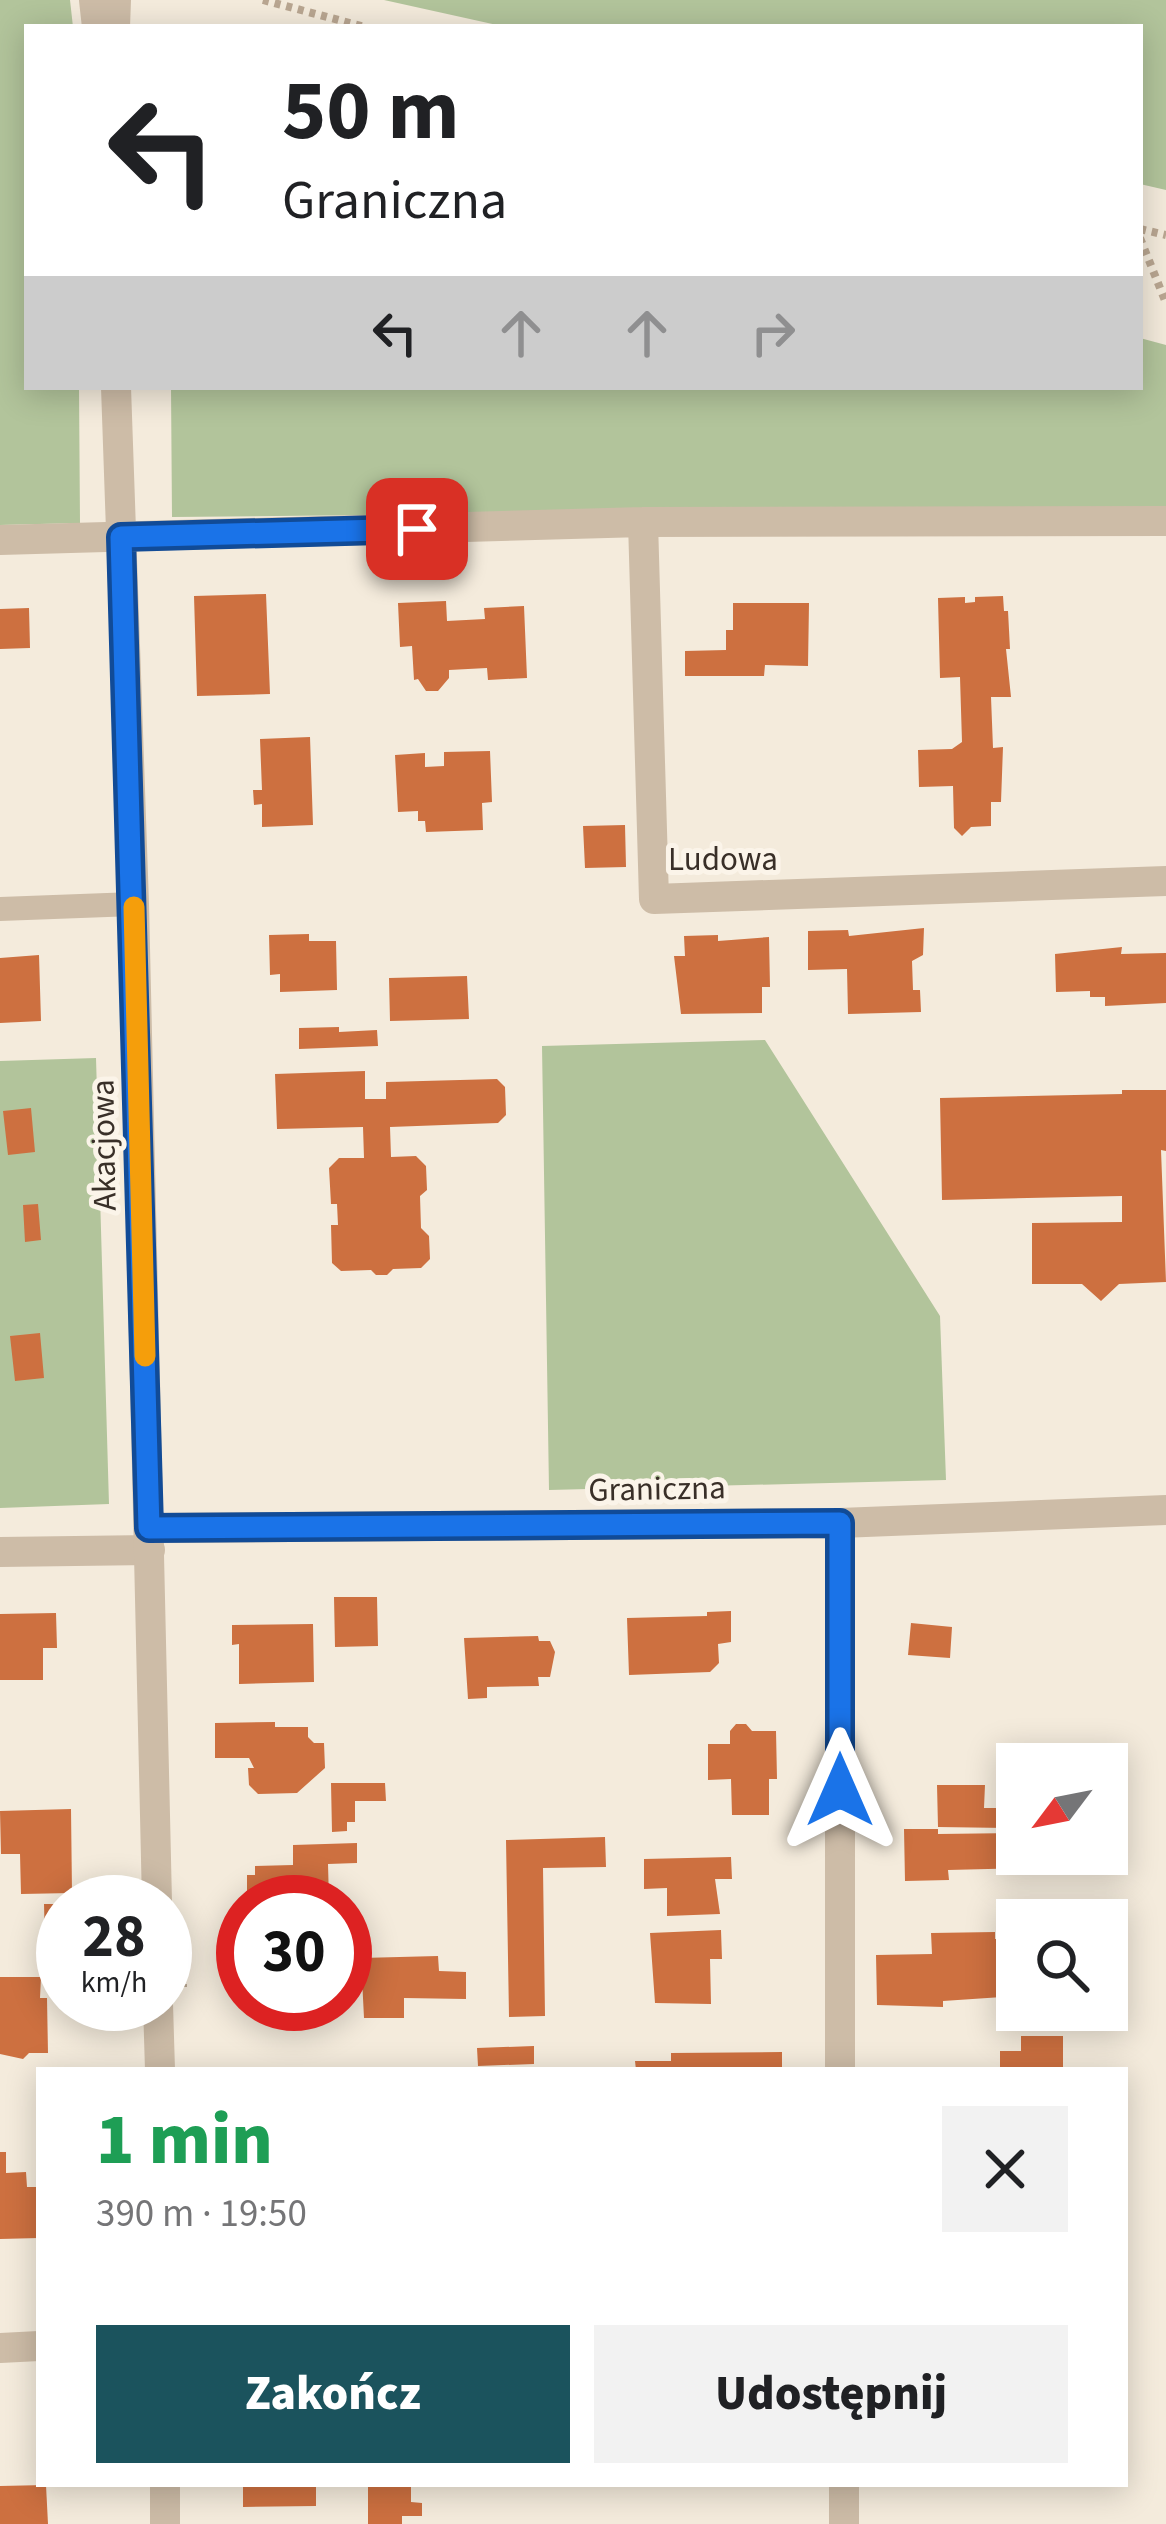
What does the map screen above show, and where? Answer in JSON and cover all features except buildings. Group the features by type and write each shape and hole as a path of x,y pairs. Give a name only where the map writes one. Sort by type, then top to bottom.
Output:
{"street":[{"name":"Akacjowa","path":"116,390 134,904 156,1875"},
{"path":"0,540 643,522 1166,520"},
{"name":"Ludowa","path":"643,522 654,899 1166,881"},
{"name":"Graniczna","path":"0,1552 149,1539 840,1523 1166,1510"},
{"path":"840,1523 840,2067"},
{"path":"159,2031 160,2067"},
{"path":"0,2348 36,2346"},
{"path":"164,2487 165,2524"},
{"path":"844,2487 844,2524"}],"lane":[{"path":"0,909 134,904"}],"path":[{"path":"262,0 354,24"},
{"path":"1143,242 1166,303"}],"green space":[{"path":"0,0 70,0 73,24 24,24 24,390 79,390 80,523 0,525"},
{"path":"384,0 1166,0 1166,190 1143,185 1143,24 492,24"},
{"path":"1143,339 1166,345 1166,507 172,517 171,390 1143,390"},
{"path":"765,1040 940,1316 946,1480 549,1490 542,1046"},
{"path":"96,1058 109,1504 0,1508 0,1061"}],"slow traffic":[{"path":"134,907 145,1356"}],"route":[{"path":"417,529 121,537 149,1528 840,1523 840,1790"}]}
